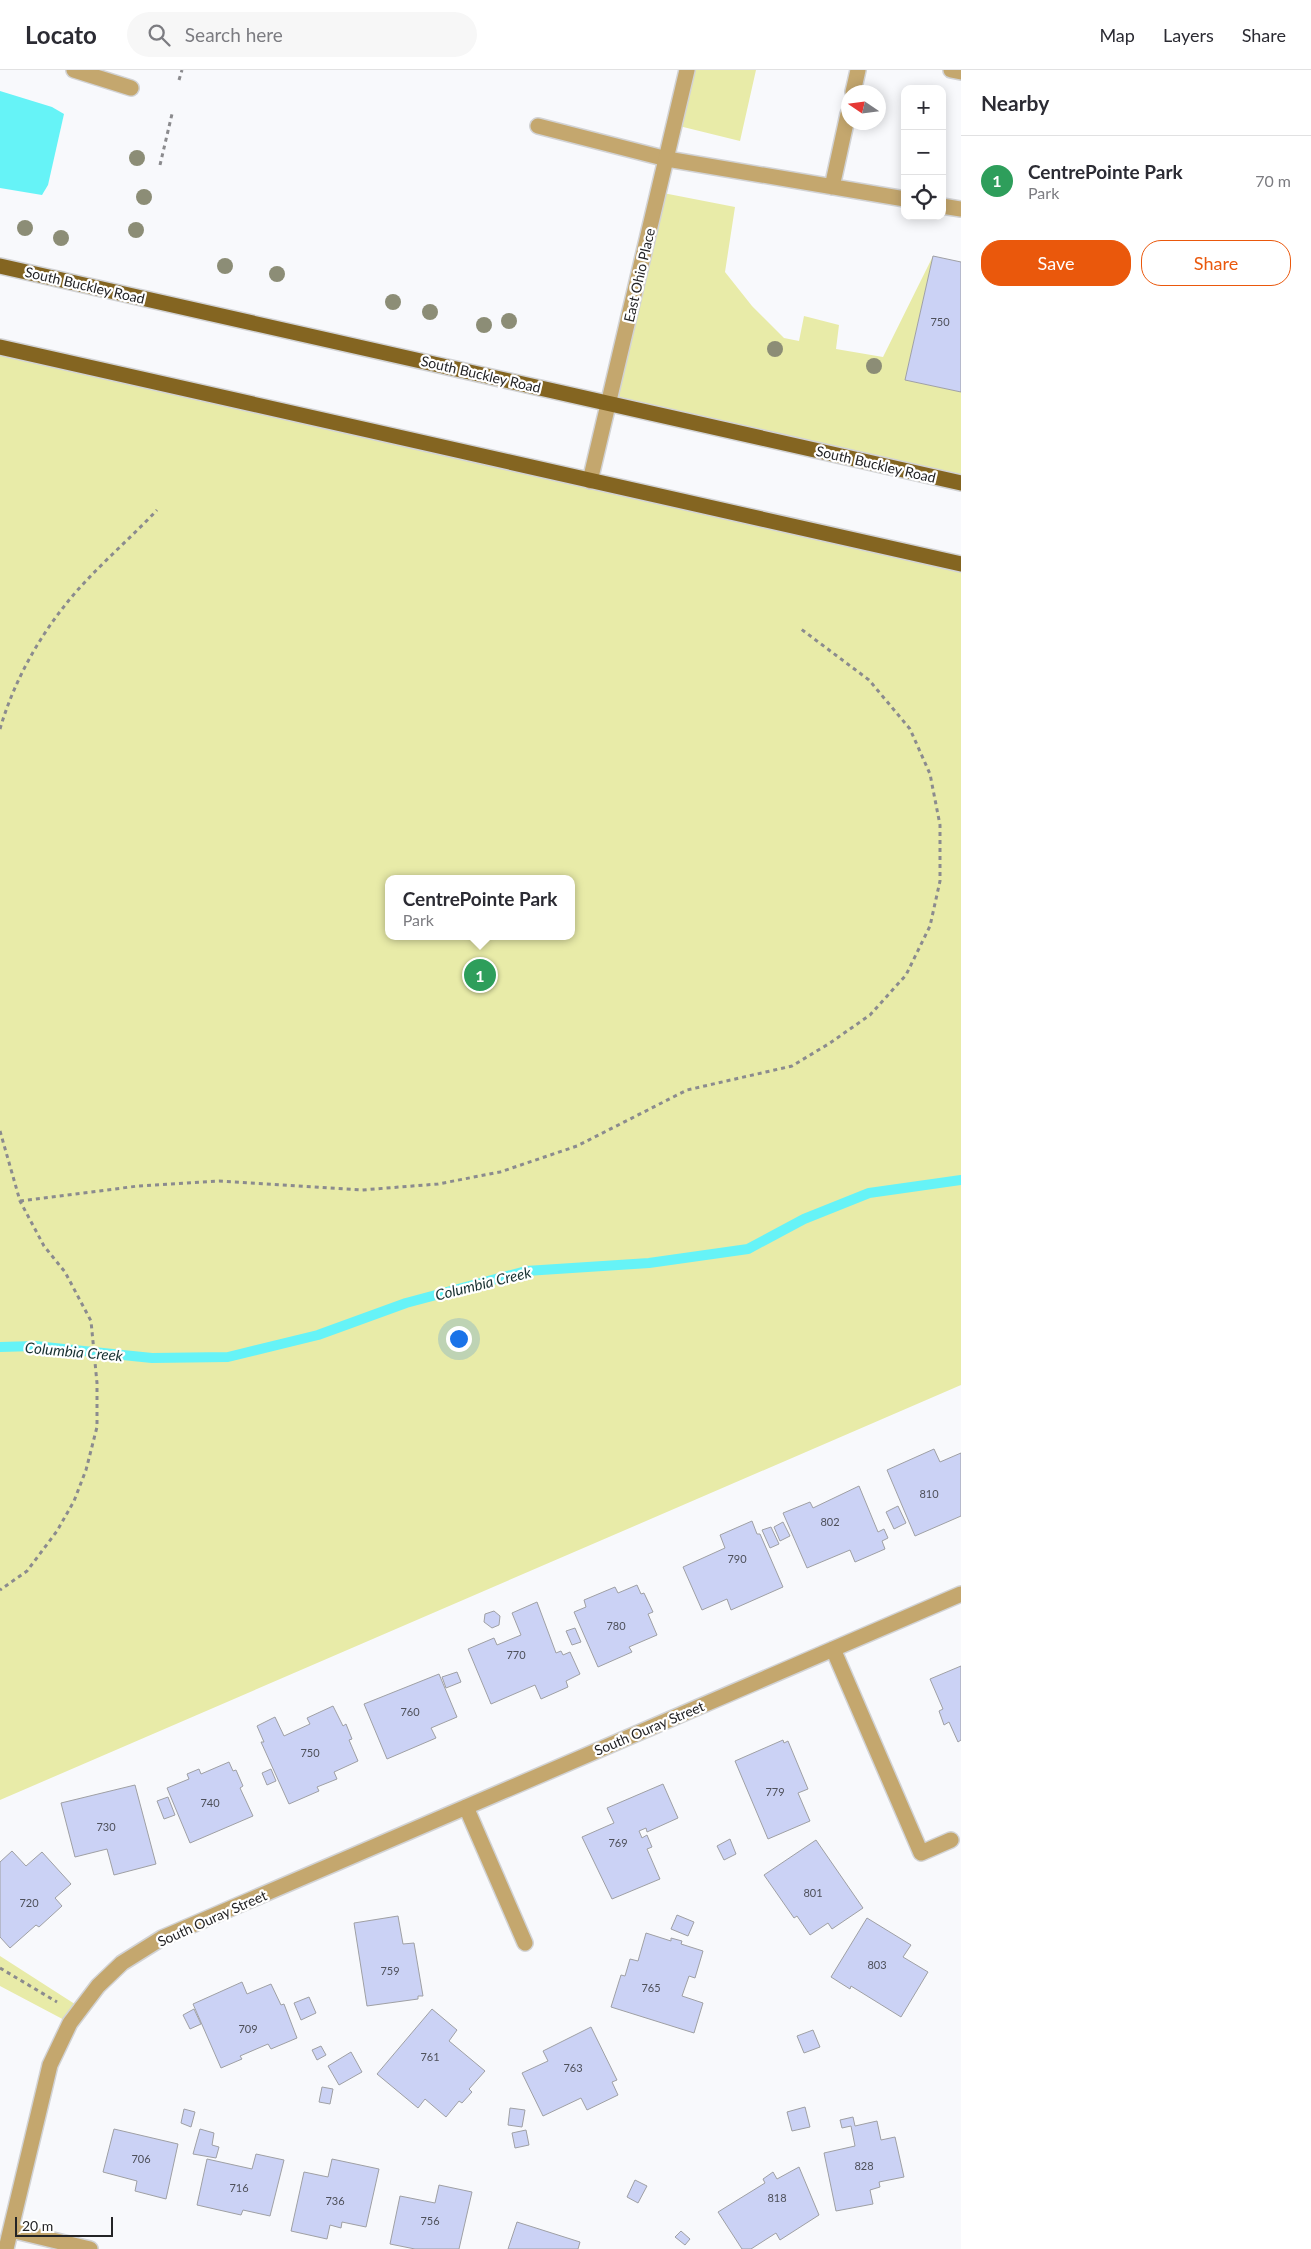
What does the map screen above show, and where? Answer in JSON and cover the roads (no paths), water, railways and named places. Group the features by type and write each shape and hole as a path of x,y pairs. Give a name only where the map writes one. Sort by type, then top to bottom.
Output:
{"main road":[{"name":"South Buckley Road","path":"0,266 961,483"},
{"path":"0,347 961,564"}],"street":[{"path":"74,70 130,88"},
{"name":"East Ohio Place","path":"590,481 687,70"},
{"path":"855,85 858,70"},
{"path":"951,70 961,72"},
{"path":"538,126 667,159 901,198"},
{"path":"832,187 844,130"},
{"path":"946,207 961,209"},
{"name":"South Ouray Street","path":"6,2249 50,2065 76,2014 98,1986 122,1963 162,1938 961,1594"},
{"path":"833,1649 921,1853 951,1840"},
{"path":"466,1807 524,1943"},
{"path":"11,2230 90,2249"}],"water":[{"path":"0,91 52,107 64,114 48,185 42,195 0,188"}],"waterway":[{"name":"Columbia Creek","path":"0,1347 35,1346 152,1358 228,1357 318,1335 406,1303 526,1271 649,1263 748,1249 804,1219 869,1193 961,1180"}],"place":[{"name":"CentrePointe Park","path":"480,975"}]}
